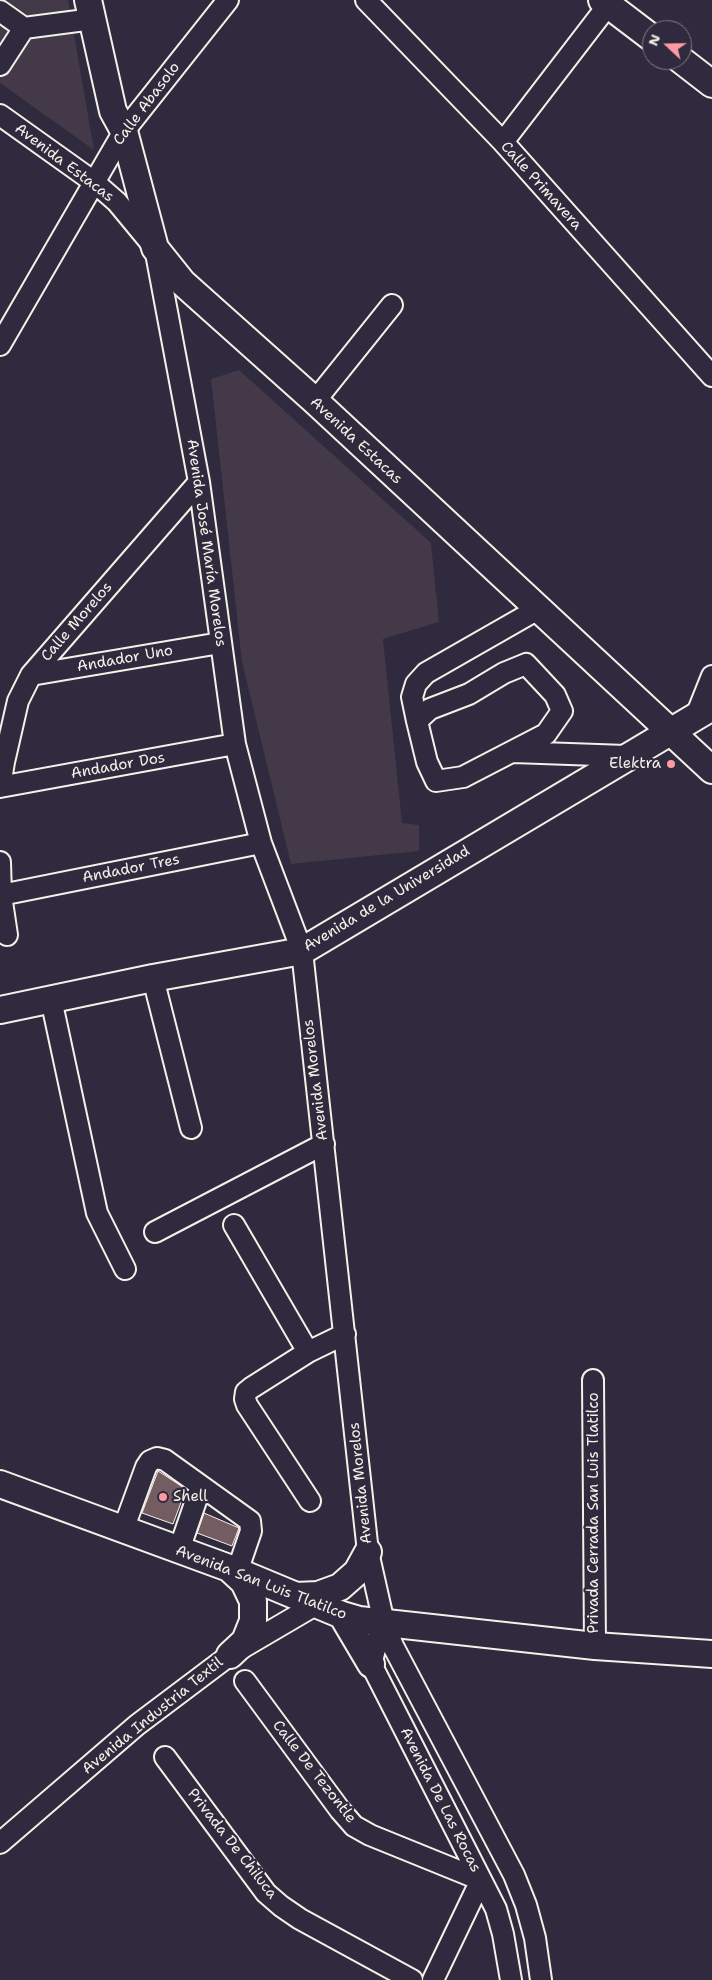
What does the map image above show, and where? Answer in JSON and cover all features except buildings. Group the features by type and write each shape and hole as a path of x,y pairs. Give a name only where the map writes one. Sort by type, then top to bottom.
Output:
{"main road":[{"path":"608,2 642,30"},
{"name":"Avenida José María Morelos","path":"95,6 124,101 124,131 155,248"},
{"path":"692,69 712,84"},
{"name":"Avenida Estacas","path":"155,248 193,294 315,401 712,770"},
{"name":"Avenida de la Universidad","path":"0,1010 153,978 302,951 704,711"},
{"name":"Avenida San Luis Tlatilco","path":"0,1484 233,1570 342,1615 359,1620 595,1646 712,1654"},
{"path":"306,1600 340,1587 357,1572 368,1552"},
{"path":"230,1655 245,1641 253,1621 253,1601 244,1582 233,1570"},
{"path":"342,1615 371,1664"}],"street":[{"name":"Calle Abasolo","path":"0,344 124,131 228,0"},
{"name":"Calle Primavera","path":"366,0 503,142 712,376"},
{"path":"503,142 608,2"},
{"path":"0,65 24,28 95,6"},
{"path":"2,8 24,28"},
{"name":"Avenida Estacas","path":"0,115 94,182 118,202 155,248"},
{"name":"Avenida José María Morelos","path":"155,248 199,482 235,744 261,843 302,951"},
{"path":"315,401 392,305"},
{"name":"Calle Morelos","path":"0,787 18,701 31,675 199,482"},
{"path":"417,720 430,709 469,694 504,673 526,664 555,695 562,711 546,734 463,777 436,782 427,762 417,720 412,697 416,684 426,674 538,609"},
{"name":"Andador Uno","path":"31,675 220,643"},
{"path":"704,711 712,676"},
{"name":"Andador Dos","path":"0,787 235,744"},
{"path":"513,752 626,756"},
{"name":"Andador Tres","path":"1,895 261,843"},
{"path":"0,862 1,895 6,935"},
{"name":"Avenida Morelos","path":"302,951 368,1552 384,1623 393,1646 514,1875 526,1905 541,1980"},
{"path":"153,978 192,1128"},
{"path":"51,1000 97,1214 125,1269"},
{"path":"155,1232 324,1144"},
{"path":"234,1225 308,1352"},
{"path":"310,1501 247,1405 245,1399 246,1392 308,1352 345,1334"},
{"name":"Privada Cerrada San Luis Tlatilco","path":"593,1380 595,1646"},
{"path":"123,1530 150,1460 158,1458 165,1460 250,1521 251,1531 233,1570"},
{"path":"179,1550 201,1486"},
{"name":"Avenida Industria Textil","path":"0,1843 137,1725 306,1600"},
{"path":"371,1664 376,1642 384,1623"},
{"name":"Avenida De Las Rocas","path":"371,1664 496,1908 503,1934 511,1980"},
{"name":"Calle De Tezontle","path":"245,1681 340,1810 354,1826 481,1880"},
{"name":"Privada De Chiluca","path":"164,1757 266,1893 300,1919 412,1980"},
{"path":"433,1980 481,1880"}],"shaded area":[{"path":"0,0 68,0 94,150 0,83"},
{"path":"239,370 431,543 439,622 383,639 402,823 419,825 419,851 291,864 242,662 211,379"}],"place":[{"name":"Elektra","path":"671,764"},
{"name":"Shell","path":"163,1497"}]}
